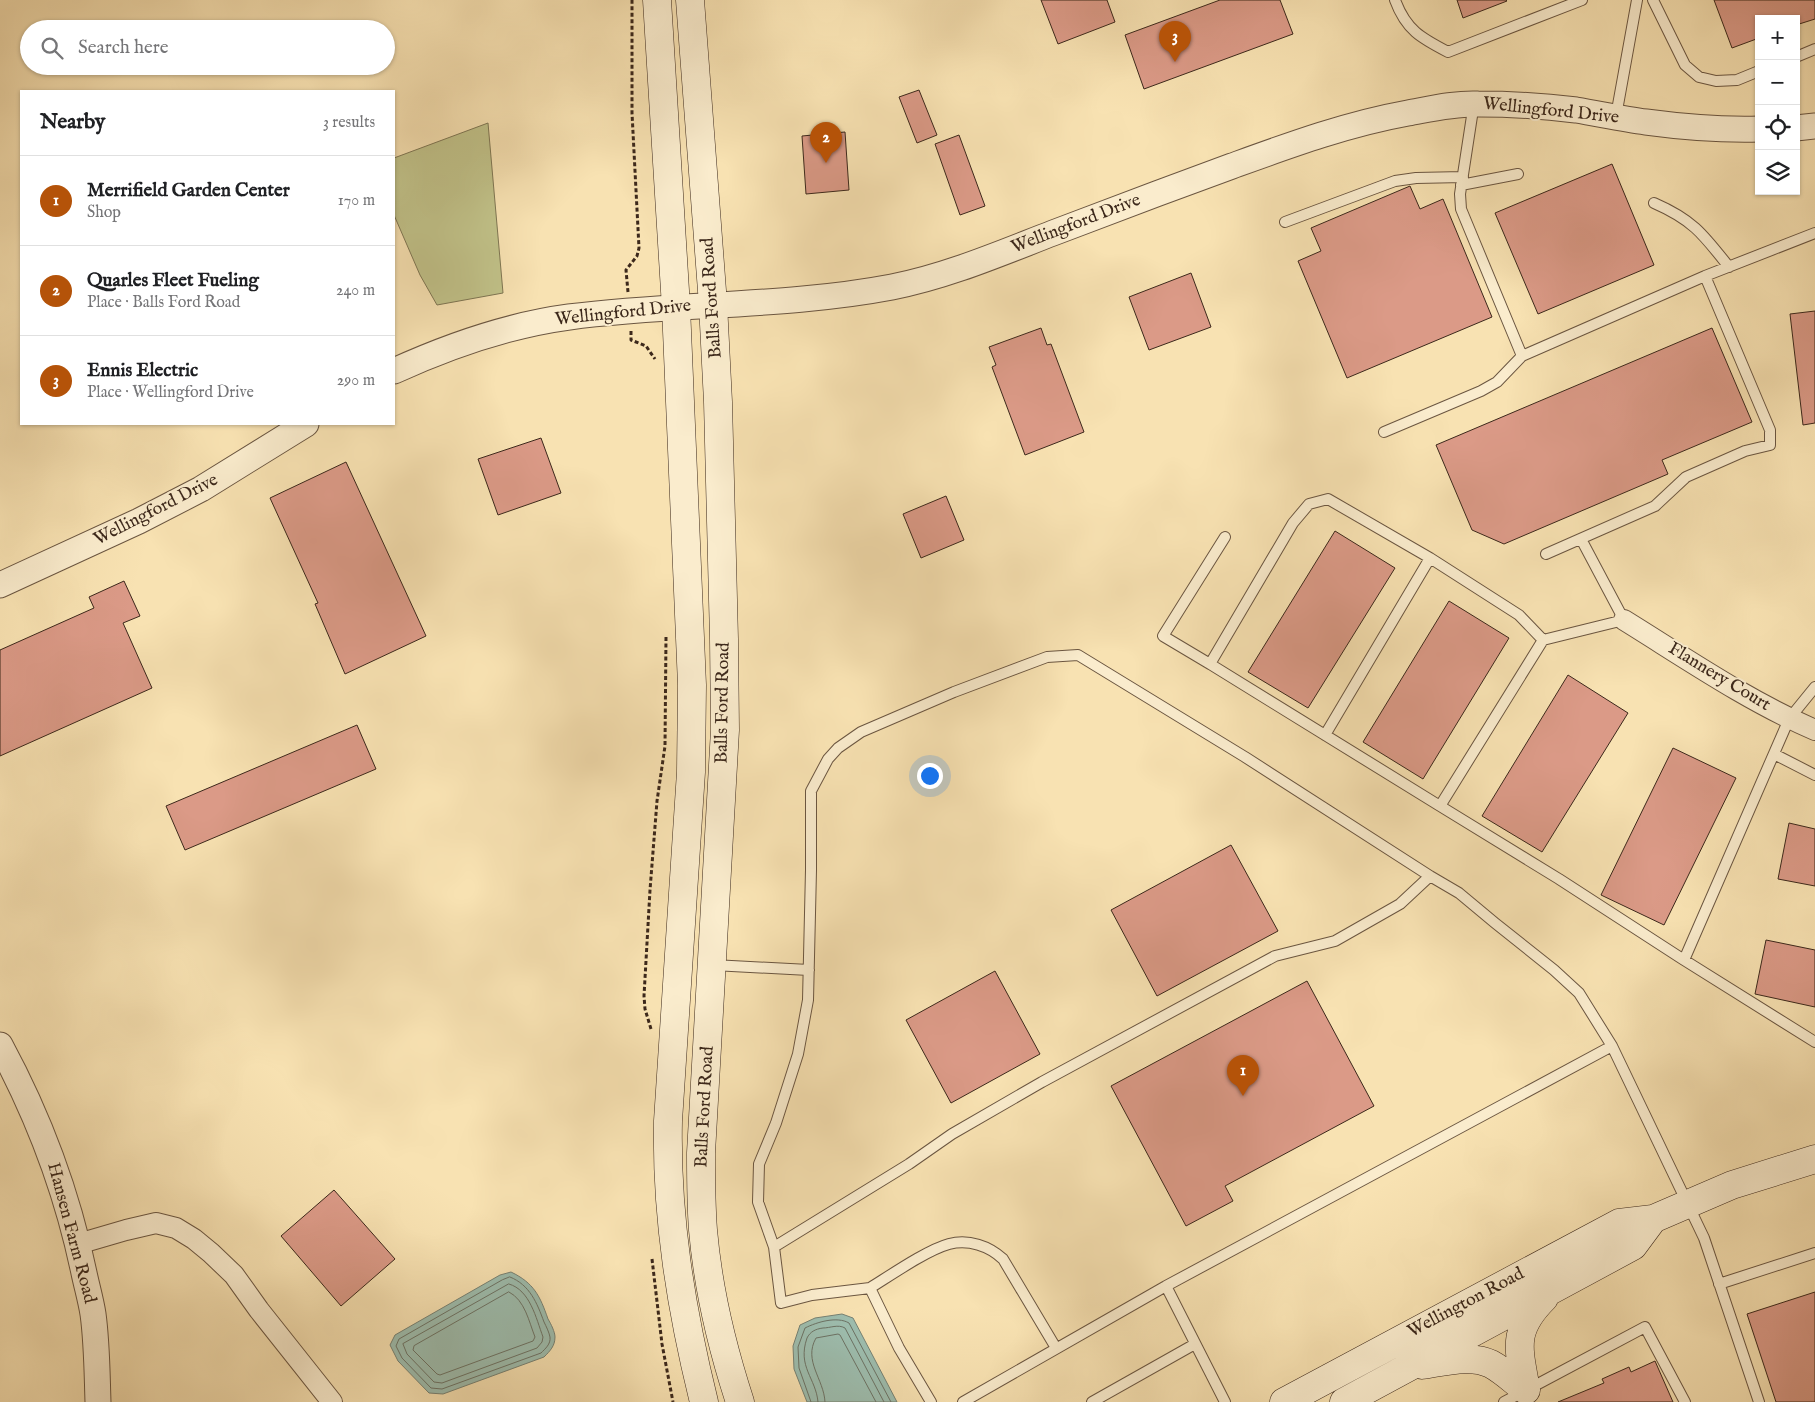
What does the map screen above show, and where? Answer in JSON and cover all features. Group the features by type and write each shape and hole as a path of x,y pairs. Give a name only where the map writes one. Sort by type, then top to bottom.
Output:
{"main road":[{"name":"Balls Ford Road","path":"657,0 676,307 692,685 691,772 668,1122 668,1177 672,1234 679,1286 704,1402"},
{"name":"Balls Ford Road","path":"690,0 714,304 725,730 701,1153 703,1229 710,1281 720,1330 740,1402"},
{"path":"682,903 694,948 701,957 712,965"},
{"name":"Wellington Road","path":"1284,1402 1619,1222 1653,1219 1746,1180 1815,1159"},
{"name":"Wellington Road","path":"1344,1402 1633,1246 1653,1219"},
{"path":"1521,1398 1520,1335 1530,1313 1554,1288"},
{"path":"1408,1367 1478,1360 1492,1365 1521,1398"}],"street":[{"name":"Wellingford Drive","path":"395,371 422,358 473,340 525,326 567,318 676,307 848,294 924,279 979,261 1321,134 1411,112 1474,103 1558,108 1684,127 1755,129"},
{"path":"1800,128 1815,126"},
{"name":"Wellingford Drive","path":"0,585 139,521 201,489 304,425"},
{"name":"Flannery Court","path":"1624,620 1745,695 1789,719 1815,730"},
{"name":"Hansen Farm Road","path":"0,1045 17,1077 44,1137 63,1187 93,1313 98,1402"},
{"path":"78,1244 156,1223 176,1228 188,1235 234,1274 259,1310 332,1402"}],"lane":[{"path":"1395,0 1401,16 1410,28 1421,38 1448,52 1582,0"},
{"path":"1616,117 1637,0"},
{"path":"1653,0 1686,65 1699,77 1716,81 1737,80 1755,73"},
{"path":"1800,55 1815,49"},
{"path":"1474,103 1462,181 1461,209 1522,356"},
{"path":"1285,222 1396,181 1416,178 1462,181 1518,174"},
{"path":"1654,203 1692,223 1729,267"},
{"path":"1384,432 1481,392 1497,382 1522,356 1704,276 1815,233"},
{"path":"1546,554 1656,506 1686,477 1746,451 1770,445 1770,430 1704,276"},
{"path":"1210,664 1293,523 1309,504 1328,499 1430,558 1519,615 1543,640"},
{"path":"1225,538 1163,636 1559,879 1815,1042"},
{"path":"1440,806 1543,640 1624,620 1581,539"},
{"path":"1325,735 1430,558"},
{"path":"1056,1348 1003,1259 994,1250 975,1243 949,1244 925,1255 870,1288 812,1295 781,1302 774,1247 758,1202 759,1164 776,1123 798,1054 808,1000 811,791 828,759 838,748 861,732 954,692 1047,657 1078,655 1245,757 1459,893 1554,970 1579,993 1612,1046 1704,1238 1759,1402"},
{"path":"1684,960 1789,719 1815,687"},
{"path":"1774,754 1815,775"},
{"path":"774,1247 909,1164 952,1134 1042,1082 1275,956 1335,942 1400,904 1430,876"},
{"path":"712,965 809,970"},
{"path":"963,1402 1166,1286 1612,1046"},
{"path":"1719,1284 1815,1253"},
{"path":"1166,1286 1225,1402"},
{"path":"870,1288 899,1348 931,1402"},
{"path":"1521,1398 1645,1327 1685,1402"},
{"path":"1092,1402 1195,1344"}],"path":[{"path":"627,281 626,270 637,256 639,248 632,113 632,0"},
{"path":"631,329 631,340 642,343 649,349 654,356 656,366"},
{"path":"644,996 656,811 665,746 666,629"}],"green space":[{"path":"488,123 503,293 437,305 420,275 395,217 395,158"}],"water":[{"path":"511,1272 531,1286 539,1297 554,1333 555,1340 552,1348 544,1357 443,1394 429,1393 398,1361 390,1345 395,1335 500,1275"},
{"path":"842,1314 853,1318 897,1402 807,1402 794,1369 793,1346 800,1325 815,1318"}],"building":[{"path":"1041,0 1107,0 1115,22 1058,44"},
{"path":"1220,0 1280,0 1293,34 1144,89 1125,35"},
{"path":"1457,0 1506,0 1507,1 1463,18"},
{"path":"1714,0 1815,0 1815,19 1800,24 1800,15 1755,15 1755,39 1732,48"},
{"path":"919,90 937,135 917,143 899,97"},
{"path":"845,132 849,190 806,194 802,136"},
{"path":"959,135 985,206 960,215 935,144"},
{"path":"1612,164 1654,265 1538,314 1495,213"},
{"path":"1410,186 1420,209 1443,199 1492,317 1347,378 1298,261 1321,251 1311,228"},
{"path":"1191,273 1211,327 1149,350 1129,297"},
{"path":"1815,311 1815,423 1803,425 1790,314"},
{"path":"1041,328 1047,345 1051,344 1084,432 1025,455 992,367 996,365 989,347"},
{"path":"1712,328 1752,422 1662,460 1668,474 1504,544 1472,530 1436,445"},
{"path":"541,438 561,493 498,515 478,459"},
{"path":"346,462 426,636 345,674 315,604 318,603 270,498"},
{"path":"946,496 964,540 921,558 903,514"},
{"path":"1335,531 1395,568 1308,708 1248,672"},
{"path":"124,581 140,616 123,623 152,688 0,756 0,650 94,608 89,597"},
{"path":"1449,601 1509,638 1423,779 1363,742"},
{"path":"1568,675 1628,713 1542,852 1482,816"},
{"path":"357,725 376,769 185,850 166,806"},
{"path":"1673,748 1736,778 1664,925 1601,895"},
{"path":"1789,823 1815,829 1815,886 1778,879"},
{"path":"1231,845 1278,931 1157,996 1111,910"},
{"path":"1766,940 1815,950 1815,1007 1755,994"},
{"path":"995,971 1040,1054 951,1103 906,1020"},
{"path":"1307,981 1374,1106 1225,1186 1233,1201 1186,1226 1111,1086"},
{"path":"334,1190 395,1259 341,1306 281,1236"},
{"path":"1815,1292 1815,1402 1776,1402 1747,1314"},
{"path":"1655,1361 1673,1402 1558,1402 1604,1383 1602,1379 1629,1367 1631,1372"}],"place":[{"name":"Ennis Electric","path":"1175,62"},
{"name":"Quarles Fleet Fueling","path":"826,163"},
{"name":"Merrifield Garden Center","path":"1243,1096"}]}
